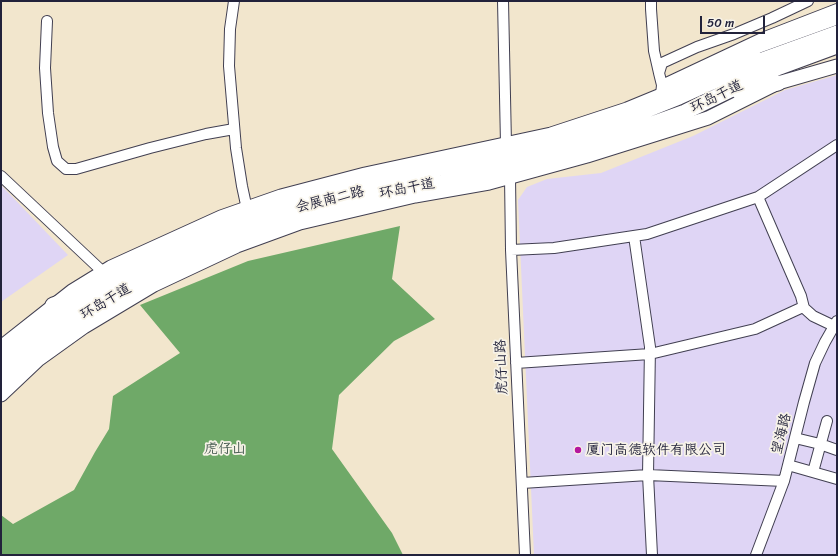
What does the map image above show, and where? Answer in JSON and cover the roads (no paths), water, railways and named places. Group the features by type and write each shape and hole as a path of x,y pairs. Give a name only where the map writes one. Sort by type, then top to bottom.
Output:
{"highway":[{"name":"环岛干道","path":"1,361 66,310 127,272 248,213 374,181 531,151 582,135 673,100 754,63 837,33"},
{"name":"环岛干道","path":"1,378 60,330 114,296 167,267 227,239 284,215 336,203 533,164 588,147 685,112 769,71 837,46"},
{"path":"707,85 754,48"},
{"path":"715,98 778,83"},
{"path":"53,305 94,292"}],"main road":[{"path":"1,347 72,290 111,267 221,217 248,213 280,196 365,174 551,134 627,109 661,90 754,48 837,18"},
{"name":"会展南二路","path":"1,395 38,360 84,326 154,285 236,246 300,223 414,196 489,183 587,156 708,118 778,83 837,66"}],"street":[{"path":"234,1 230,29 229,66 237,156 248,213"},
{"path":"503,1 506,144"},
{"path":"651,1 654,51 659,72 661,90 762,38 837,9"},
{"path":"659,72 662,63 696,47 753,26 808,1"},
{"path":"47,21 45,68 48,113 53,147 57,161 66,170 76,169 206,134 234,129"},
{"path":"511,250 554,248 647,234 758,197 837,145"},
{"path":"1,176 103,272"},
{"name":"虎仔山路","path":"510,178 511,250 525,555"},
{"path":"758,197 801,296 804,308 813,316 835,324"},
{"path":"634,236 650,347 648,475 652,555"},
{"path":"516,363 650,354 754,329 803,307 804,308"},
{"name":"望海路","path":"756,555 784,481 815,363 835,324"},
{"path":"813,472 827,421"},
{"path":"795,438 837,450"},
{"path":"788,465 837,479"},
{"path":"522,483 648,475 784,481"}],"place":[{"name":"厦门高德软件有限公司","path":"578,450"}],"park label":[{"name":"虎仔山","path":"225,449"}]}
